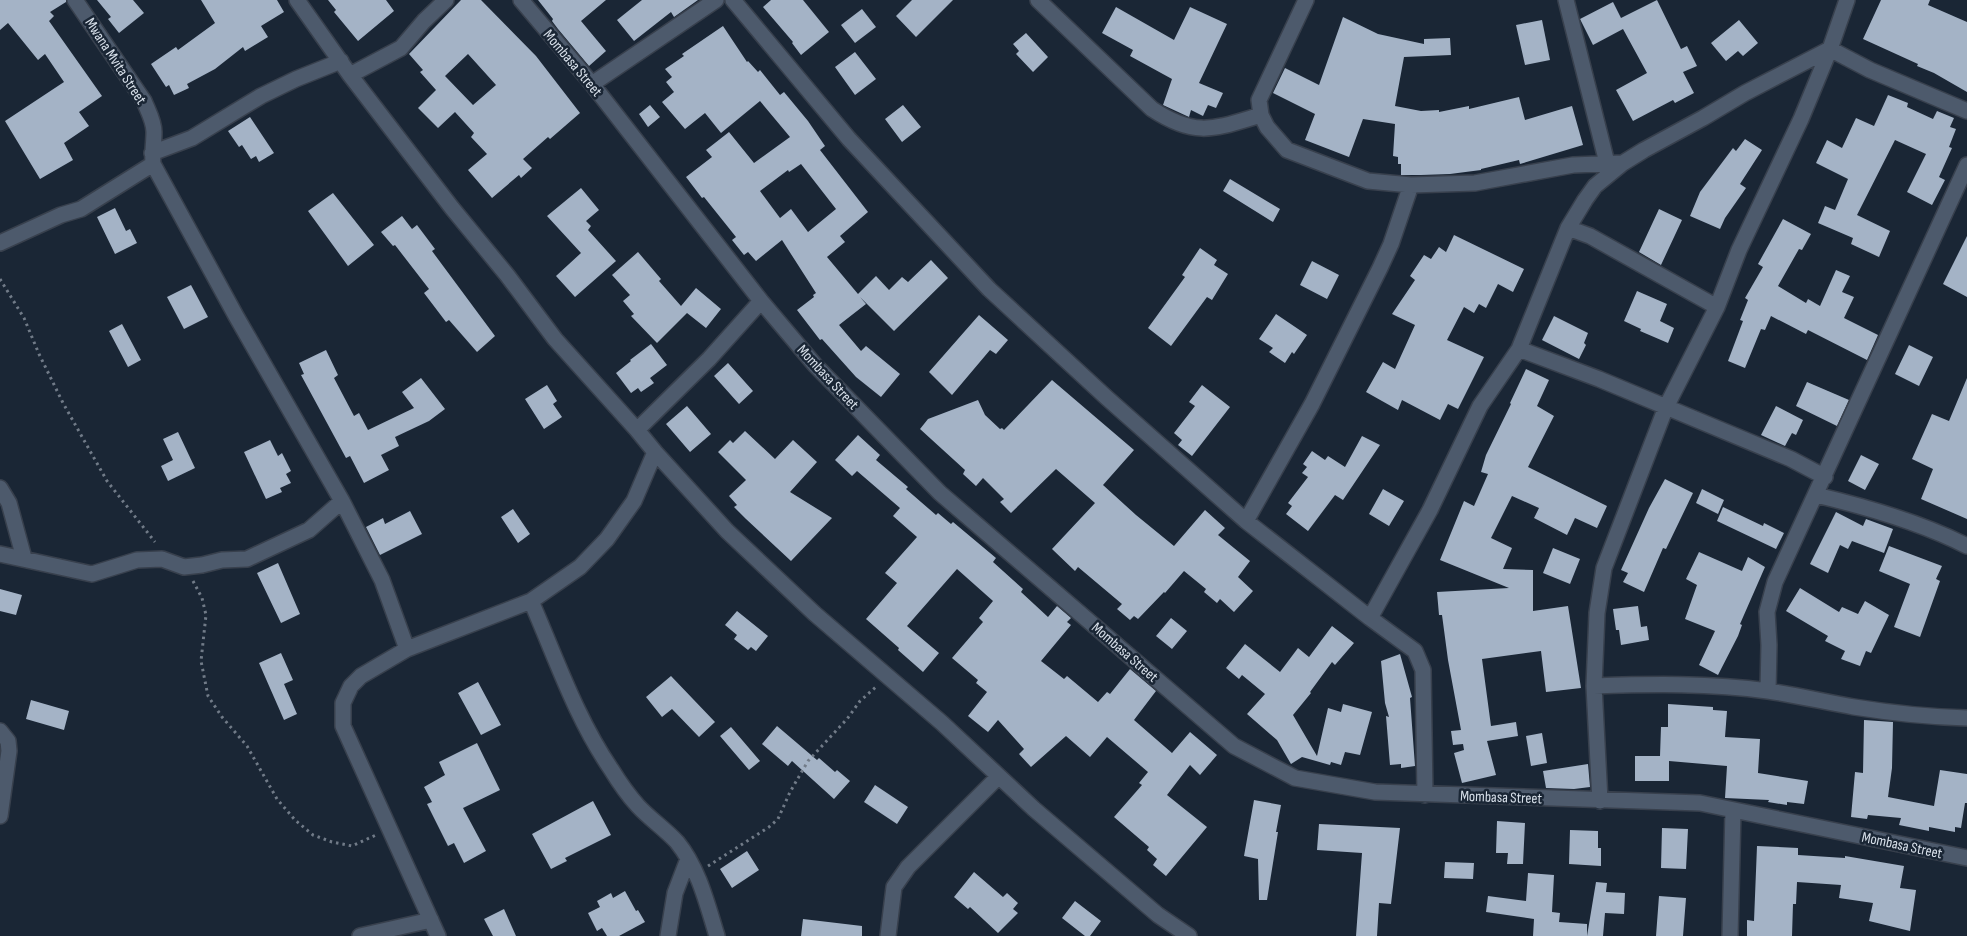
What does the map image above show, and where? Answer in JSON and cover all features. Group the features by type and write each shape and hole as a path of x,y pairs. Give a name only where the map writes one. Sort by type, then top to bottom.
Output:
{"street":[{"name":"Mwana Mvita Street","path":"75,0 144,101 152,119 154,132 153,159"},
{"path":"297,0 350,74 555,339 728,531 815,614 888,676 998,777 1158,914 1189,936"},
{"path":"350,74 401,48 424,21 446,0"},
{"name":"Mombasa Street","path":"521,0 592,84 761,301 815,366 940,493 1234,746 1295,778 1375,792 1700,803 1967,858"},
{"path":"592,84 716,0"},
{"path":"733,0 848,139 989,289 1107,398 1246,521 1370,618 1415,650 1423,670 1425,795"},
{"path":"1038,0 1152,109 1169,120 1193,129 1214,128 1261,115"},
{"path":"1306,0 1259,100 1261,115 1267,127 1287,150 1368,181 1411,185 1475,183 1573,165 1623,163"},
{"path":"1566,0 1607,163"},
{"path":"1600,801 1594,686 1597,613 1604,568 1666,407 1717,307 1739,250 1801,119 1830,49 1846,0"},
{"path":"1370,618 1430,510 1480,406 1519,349 1568,228 1595,186 1623,163 1745,93 1830,49"},
{"path":"1830,49 1870,70 1967,111"},
{"path":"0,243 61,215 81,209 153,159 278,87 341,61"},
{"path":"153,159 236,316 342,501 382,580 407,649"},
{"path":"1768,691 1769,645 1767,612 1775,582 1825,477 1967,165"},
{"path":"1246,521 1312,404 1380,268 1391,244 1411,185"},
{"path":"1568,228 1590,236 1717,307"},
{"path":"637,430 709,359 761,301"},
{"path":"1519,349 1791,459 1825,477"},
{"path":"438,936 343,726 343,703 351,686 360,676 407,649 531,601 580,567 607,539 634,502 655,452"},
{"path":"0,488 3,489 9,503 24,558"},
{"path":"1816,495 1881,512 1967,546"},
{"path":"0,554 92,574 137,560 162,559 178,564 202,565 222,560 247,559 309,530 342,501"},
{"path":"531,601 577,708 610,769 638,806 676,842 688,859 717,936"},
{"path":"1594,686 1672,683 1768,691 1855,707 1909,714 1967,718"},
{"path":"0,731 8,741 9,752 0,816"},
{"path":"888,936 894,887 908,867 998,777"},
{"path":"1730,936 1734,810"},
{"path":"668,936 675,893 688,859"},
{"path":"360,936 431,920"}],"path":[{"path":"0,279 24,318 63,403 107,481 138,522 178,564 202,598 206,615 201,661 208,696 222,717 247,746 277,799 295,820 313,834 332,842 352,846 370,839 389,827"},
{"path":"696,876 778,819 790,792 808,761 860,701 888,676"}],"building":[{"path":"0,0 66,0 66,2 50,12 54,16 49,21 102,96 79,112 89,126 64,143 73,160 40,179 5,121 64,82 45,54 38,60 8,23 0,30"},
{"path":"97,0 133,0 144,13 119,33 108,19 111,17"},
{"path":"201,0 277,0 284,12 261,26 268,37 245,51 243,47 215,69 187,84 189,88 174,95 169,85 166,87 151,64 176,47 178,50 215,23"},
{"path":"328,0 386,0 394,11 358,41 334,12 336,10"},
{"path":"461,0 481,0 536,56 580,113 523,159 532,168 521,178 519,175 492,198 468,170 487,154 471,137 474,133 455,112 438,128 418,108 436,90 420,72 423,70 409,54","holes":["468,54 496,85 473,105 445,76"]},
{"path":"538,0 606,0 581,21 606,51 589,66 558,29 552,21 553,19"},
{"path":"642,0 698,0 674,17 671,12 634,41 617,20"},
{"path":"771,0 803,0 829,32 801,55 793,42 763,7"},
{"path":"912,0 953,0 916,37 896,16"},
{"path":"1657,0 1681,49 1687,46 1697,66 1683,72 1694,93 1675,103 1673,100 1633,121 1616,90 1647,73 1623,29 1593,45 1580,19 1613,2 1621,18"},
{"path":"1881,0 1930,0 1928,5 1967,22 1967,92 1934,73 1917,66 1918,64 1863,39"},
{"path":"1116,7 1174,40 1190,7 1227,24 1199,83 1223,93 1216,108 1208,105 1203,116 1191,110 1189,117 1163,105 1172,79 1130,56 1133,50 1102,33"},
{"path":"862,9 876,27 855,43 841,25"},
{"path":"1343,17 1378,34 1424,44 1424,39 1450,38 1451,55 1404,57 1395,106 1421,111 1439,110 1439,112 1469,106 1469,109 1519,97 1525,120 1572,106 1583,145 1520,164 1519,160 1481,170 1450,174 1401,175 1401,164 1398,164 1398,157 1393,156 1395,124 1363,119 1349,157 1305,140 1315,114 1273,93 1285,68 1319,85"},
{"path":"1542,20 1550,60 1525,65 1516,25"},
{"path":"1739,20 1758,43 1743,56 1738,51 1726,61 1711,43"},
{"path":"723,26 747,62 758,72 760,70 780,95 784,92 808,121 825,146 820,150 868,212 840,236 845,242 827,257 858,294 876,276 889,290 902,277 908,282 931,260 948,278 894,331 860,297 866,304 839,325 861,351 866,346 900,374 881,397 856,377 822,339 820,340 797,310 814,297 813,295 816,293 782,240 756,261 748,252 744,255 732,240 736,237 686,177 712,157 706,150 729,132 754,163 790,137 760,101 721,133 705,113 685,129 662,102 674,92 666,82 672,77 665,69 684,56 682,54","holes":["801,164 836,209 808,232 791,209 780,218 760,191 788,170 789,172"]},
{"path":"1026,33 1048,57 1033,72 1016,54 1019,51 1013,44"},
{"path":"855,52 876,79 855,95 835,67"},
{"path":"1888,95 1908,103 1907,107 1933,119 1937,111 1954,118 1950,127 1956,129 1949,147 1952,148 1939,177 1945,180 1932,205 1907,192 1926,154 1895,140 1857,215 1890,231 1879,257 1851,244 1853,238 1818,223 1825,206 1835,210 1848,179 1816,163 1827,140 1842,148 1856,118 1874,126"},
{"path":"650,105 660,117 648,127 639,114"},
{"path":"903,105 921,127 902,142 885,119"},
{"path":"250,117 274,153 259,162 256,156 251,159 242,145 239,147 228,131"},
{"path":"1745,139 1762,150 1740,184 1746,188 1725,218 1720,229 1690,216 1700,192 1733,148 1736,151"},
{"path":"1230,179 1280,209 1273,222 1223,191"},
{"path":"581,188 599,210 586,221 591,226 588,230 616,261 575,297 556,276 581,253 547,216"},
{"path":"333,193 374,245 348,266 308,211"},
{"path":"115,208 126,231 130,229 137,243 115,254 97,217"},
{"path":"1659,209 1682,220 1661,265 1639,252"},
{"path":"402,216 412,229 417,225 435,249 432,251 495,336 477,352 449,320 446,322 424,293 429,289 395,245 393,246 381,232"},
{"path":"1783,219 1811,234 1802,250 1799,249 1778,286 1806,303 1808,299 1820,306 1836,270 1850,276 1842,292 1854,297 1844,318 1878,335 1867,360 1808,330 1806,334 1771,316 1765,330 1761,329 1745,368 1728,361 1743,321 1740,320 1748,300 1745,298 1763,267 1758,264"},
{"path":"1454,235 1524,269 1513,292 1498,284 1486,308 1479,304 1474,313 1464,307 1447,340 1484,357 1458,409 1448,404 1440,420 1402,400 1398,410 1366,392 1383,362 1395,369 1415,325 1392,314 1415,280 1410,276 1424,255 1431,259 1439,247 1446,252"},
{"path":"1967,236 1967,297 1943,284"},
{"path":"1200,248 1217,260 1214,265 1228,274 1212,300 1207,297 1171,346 1148,328 1185,277 1182,275"},
{"path":"638,252 661,279 659,281 681,306 696,288 721,309 706,328 687,313 657,343 631,316 634,314 623,301 630,295 612,275"},
{"path":"1312,261 1339,275 1327,299 1300,285"},
{"path":"191,285 208,317 184,329 167,297"},
{"path":"1637,291 1667,304 1660,321 1674,328 1668,343 1640,331 1641,329 1624,321"},
{"path":"1276,314 1307,335 1294,354 1292,352 1285,363 1269,352 1273,348 1259,339"},
{"path":"979,315 1008,340 996,354 990,350 952,395 929,372"},
{"path":"1554,316 1588,333 1584,343 1586,345 1579,359 1542,340"},
{"path":"122,324 141,360 128,367 109,331"},
{"path":"651,344 667,365 650,378 654,383 641,392 638,388 631,393 616,373"},
{"path":"1909,345 1933,357 1919,386 1895,374"},
{"path":"326,350 338,375 334,378 354,416 359,413 368,430 414,408 402,392 421,378 445,409 429,421 395,437 399,446 381,455 389,470 364,483 350,456 346,458 301,375 304,374 299,363"},
{"path":"728,363 753,391 739,404 714,376"},
{"path":"1526,369 1549,380 1537,406 1554,416 1528,467 1607,506 1597,528 1575,518 1567,535 1534,518 1539,508 1512,496 1491,538 1512,548 1503,569 1533,570 1533,611 1568,606 1581,688 1546,692 1541,651 1482,659 1491,726 1516,722 1518,736 1487,741 1496,775 1462,783 1454,753 1464,750 1463,744 1453,745 1451,731 1461,730 1442,615 1439,615 1437,592 1509,588 1440,560 1464,501 1474,506 1488,474 1481,472 1486,455"},
{"path":"1967,378 1967,519 1921,499 1933,469 1912,459 1932,414 1949,421"},
{"path":"1052,380 1134,450 1103,485 1136,515 1174,546 1205,510 1225,528 1218,535 1250,561 1238,577 1253,591 1234,612 1220,599 1217,603 1204,592 1206,589 1184,571 1165,593 1138,619 1134,616 1130,620 1117,609 1122,604 1078,567 1075,571 1052,549 1095,503 1056,469 1011,513 1000,502 1004,499 983,478 976,486 963,474 965,470 920,429 928,419 978,400 985,415 1000,429 1004,430"},
{"path":"1807,382 1849,400 1837,426 1796,406"},
{"path":"547,385 557,401 553,404 562,417 544,429 525,399"},
{"path":"1202,385 1230,407 1192,456 1178,445 1182,440 1174,433 1195,406 1189,402"},
{"path":"687,406 711,434 690,452 666,424"},
{"path":"1776,406 1803,420 1796,435 1792,433 1785,446 1761,435"},
{"path":"745,431 775,459 793,440 817,462 790,492 832,518 791,561 734,507 737,505 729,496 746,480 718,452 730,440 733,443"},
{"path":"178,432 195,468 168,481 161,466 173,460 163,439"},
{"path":"858,435 880,455 876,460 908,487 906,489 936,515 938,513 951,524 953,522 996,558 993,562 1023,589 1021,592 1048,617 1057,606 1071,618 1067,622 1071,625 1041,661 1064,679 1067,676 1098,702 1107,692 1110,694 1130,669 1156,691 1134,720 1172,753 1190,732 1217,755 1200,775 1190,765 1167,795 1207,827 1166,876 1153,865 1157,859 1147,850 1149,847 1114,817 1142,785 1139,783 1148,772 1107,737 1090,757 1066,736 1031,767 1019,754 1024,749 998,720 988,732 968,716 987,692 976,683 978,680 952,658 983,622 979,618 993,601 957,569 907,626 939,653 923,672 866,619 897,583 885,573 917,537 893,516 900,508 857,471 852,476 835,460"},
{"path":"1362,436 1380,445 1343,500 1335,495 1308,531 1286,514 1292,506 1288,503 1308,477 1302,473 1307,467 1303,464 1312,451 1325,460 1328,456 1345,467"},
{"path":"270,440 278,456 282,453 291,471 286,474 291,483 280,488 282,492 266,499 244,452"},
{"path":"1861,455 1879,464 1865,490 1848,481"},
{"path":"1665,479 1693,493 1666,549 1663,548 1644,592 1623,582 1628,573 1621,570 1649,508"},
{"path":"1383,489 1404,501 1389,526 1369,514"},
{"path":"1702,489 1724,500 1718,514 1696,503"},
{"path":"1723,507 1763,526 1764,523 1784,533 1776,549 1717,521"},
{"path":"513,509 530,534 518,543 501,517"},
{"path":"410,511 422,534 380,555 366,527 383,518 385,524"},
{"path":"1836,512 1863,526 1866,519 1893,529 1884,553 1852,541 1848,549 1840,545 1828,573 1810,564"},
{"path":"1889,546 1942,566 1936,579 1940,581 1920,637 1894,627 1910,584 1879,571"},
{"path":"1553,548 1580,559 1570,584 1543,573"},
{"path":"1699,552 1742,571 1748,557 1765,567 1740,624 1742,625 1738,636 1718,675 1699,665 1715,631 1685,619 1697,585 1686,579"},
{"path":"278,563 300,614 281,623 257,573"},
{"path":"1800,588 1839,612 1842,607 1858,614 1865,601 1889,615 1871,653 1866,651 1860,666 1841,659 1845,651 1825,641 1828,636 1786,611"},
{"path":"0,589 22,595 16,615 0,611"},
{"path":"1638,606 1641,627 1647,626 1649,640 1621,645 1619,630 1616,630 1613,609"},
{"path":"737,611 768,636 756,651 751,647 748,650 734,639 737,635 725,625"},
{"path":"1171,618 1187,631 1172,649 1156,636"},
{"path":"1332,626 1354,643 1335,665 1332,662 1293,715 1317,756 1328,708 1341,712 1343,704 1372,712 1360,755 1345,752 1341,765 1331,762 1330,765 1302,757 1291,764 1277,740 1247,714 1265,694 1242,675 1239,679 1226,668 1245,644 1280,672 1298,648 1309,657"},
{"path":"281,653 293,680 284,684 297,714 284,720 259,663"},
{"path":"1400,654 1412,697 1410,698 1415,766 1401,768 1401,764 1390,765 1386,716 1389,717 1385,703 1381,661"},
{"path":"671,676 715,722 699,737 672,709 662,717 646,697"},
{"path":"478,682 501,725 481,735 458,693"},
{"path":"31,700 69,711 64,730 26,719"},
{"path":"1668,704 1713,707 1713,710 1727,711 1725,737 1760,739 1758,773 1808,781 1804,804 1787,802 1787,805 1768,802 1769,800 1725,798 1727,766 1669,761 1669,781 1635,781 1635,756 1660,756 1661,727 1668,727"},
{"path":"1864,720 1893,722 1892,768 1888,797 1934,806 1940,770 1967,774 1967,803 1965,803 1961,828 1955,827 1955,832 1929,827 1929,831 1899,825 1901,818 1868,815 1867,819 1851,817 1855,772 1863,773"},
{"path":"777,726 817,760 819,758 835,772 837,770 850,781 834,799 792,761 788,766 762,744"},
{"path":"731,727 760,761 749,770 720,736"},
{"path":"1542,733 1547,763 1531,766 1526,736"},
{"path":"477,743 500,790 463,808 486,851 464,863 454,843 448,846 427,804 432,802 424,787 445,775 439,762"},
{"path":"1588,764 1590,787 1574,789 1546,788 1543,771"},
{"path":"875,785 908,807 897,824 864,802"},
{"path":"1254,800 1281,805 1267,900 1259,900 1258,859 1244,856"},
{"path":"593,801 611,835 565,858 567,861 551,869 532,834"},
{"path":"1497,821 1525,823 1523,864 1507,864 1508,853 1496,853"},
{"path":"1319,824 1400,828 1391,904 1379,903 1377,936 1356,936 1362,853 1317,850"},
{"path":"1662,828 1688,829 1686,869 1661,868"},
{"path":"1570,830 1598,831 1598,848 1601,848 1601,866 1569,864"},
{"path":"1757,846 1798,848 1798,855 1845,858 1845,856 1904,866 1900,888 1916,890 1910,931 1869,921 1873,903 1839,898 1841,885 1797,882 1796,904 1793,904 1792,936 1747,936 1747,920 1754,921"},
{"path":"747,851 759,870 732,888 720,869"},
{"path":"1445,862 1474,863 1473,879 1444,878"},
{"path":"974,872 1003,897 1007,893 1018,903 1013,909 1018,913 998,933 970,907 968,909 954,897"},
{"path":"1528,873 1554,875 1552,912 1560,913 1559,922 1587,924 1587,936 1533,936 1534,919 1486,912 1488,896 1526,901"},
{"path":"1596,882 1607,883 1606,892 1625,893 1624,914 1605,913 1603,936 1587,936"},
{"path":"625,891 636,911 638,910 645,922 619,936 607,936 602,928 597,931 588,913 600,907 597,901 611,893 613,898"},
{"path":"1659,896 1686,898 1683,936 1656,936"},
{"path":"1075,901 1101,921 1090,936 1085,936 1062,918"},
{"path":"504,909 516,936 493,936 484,919"},
{"path":"803,919 862,926 862,936 801,936"}]}
